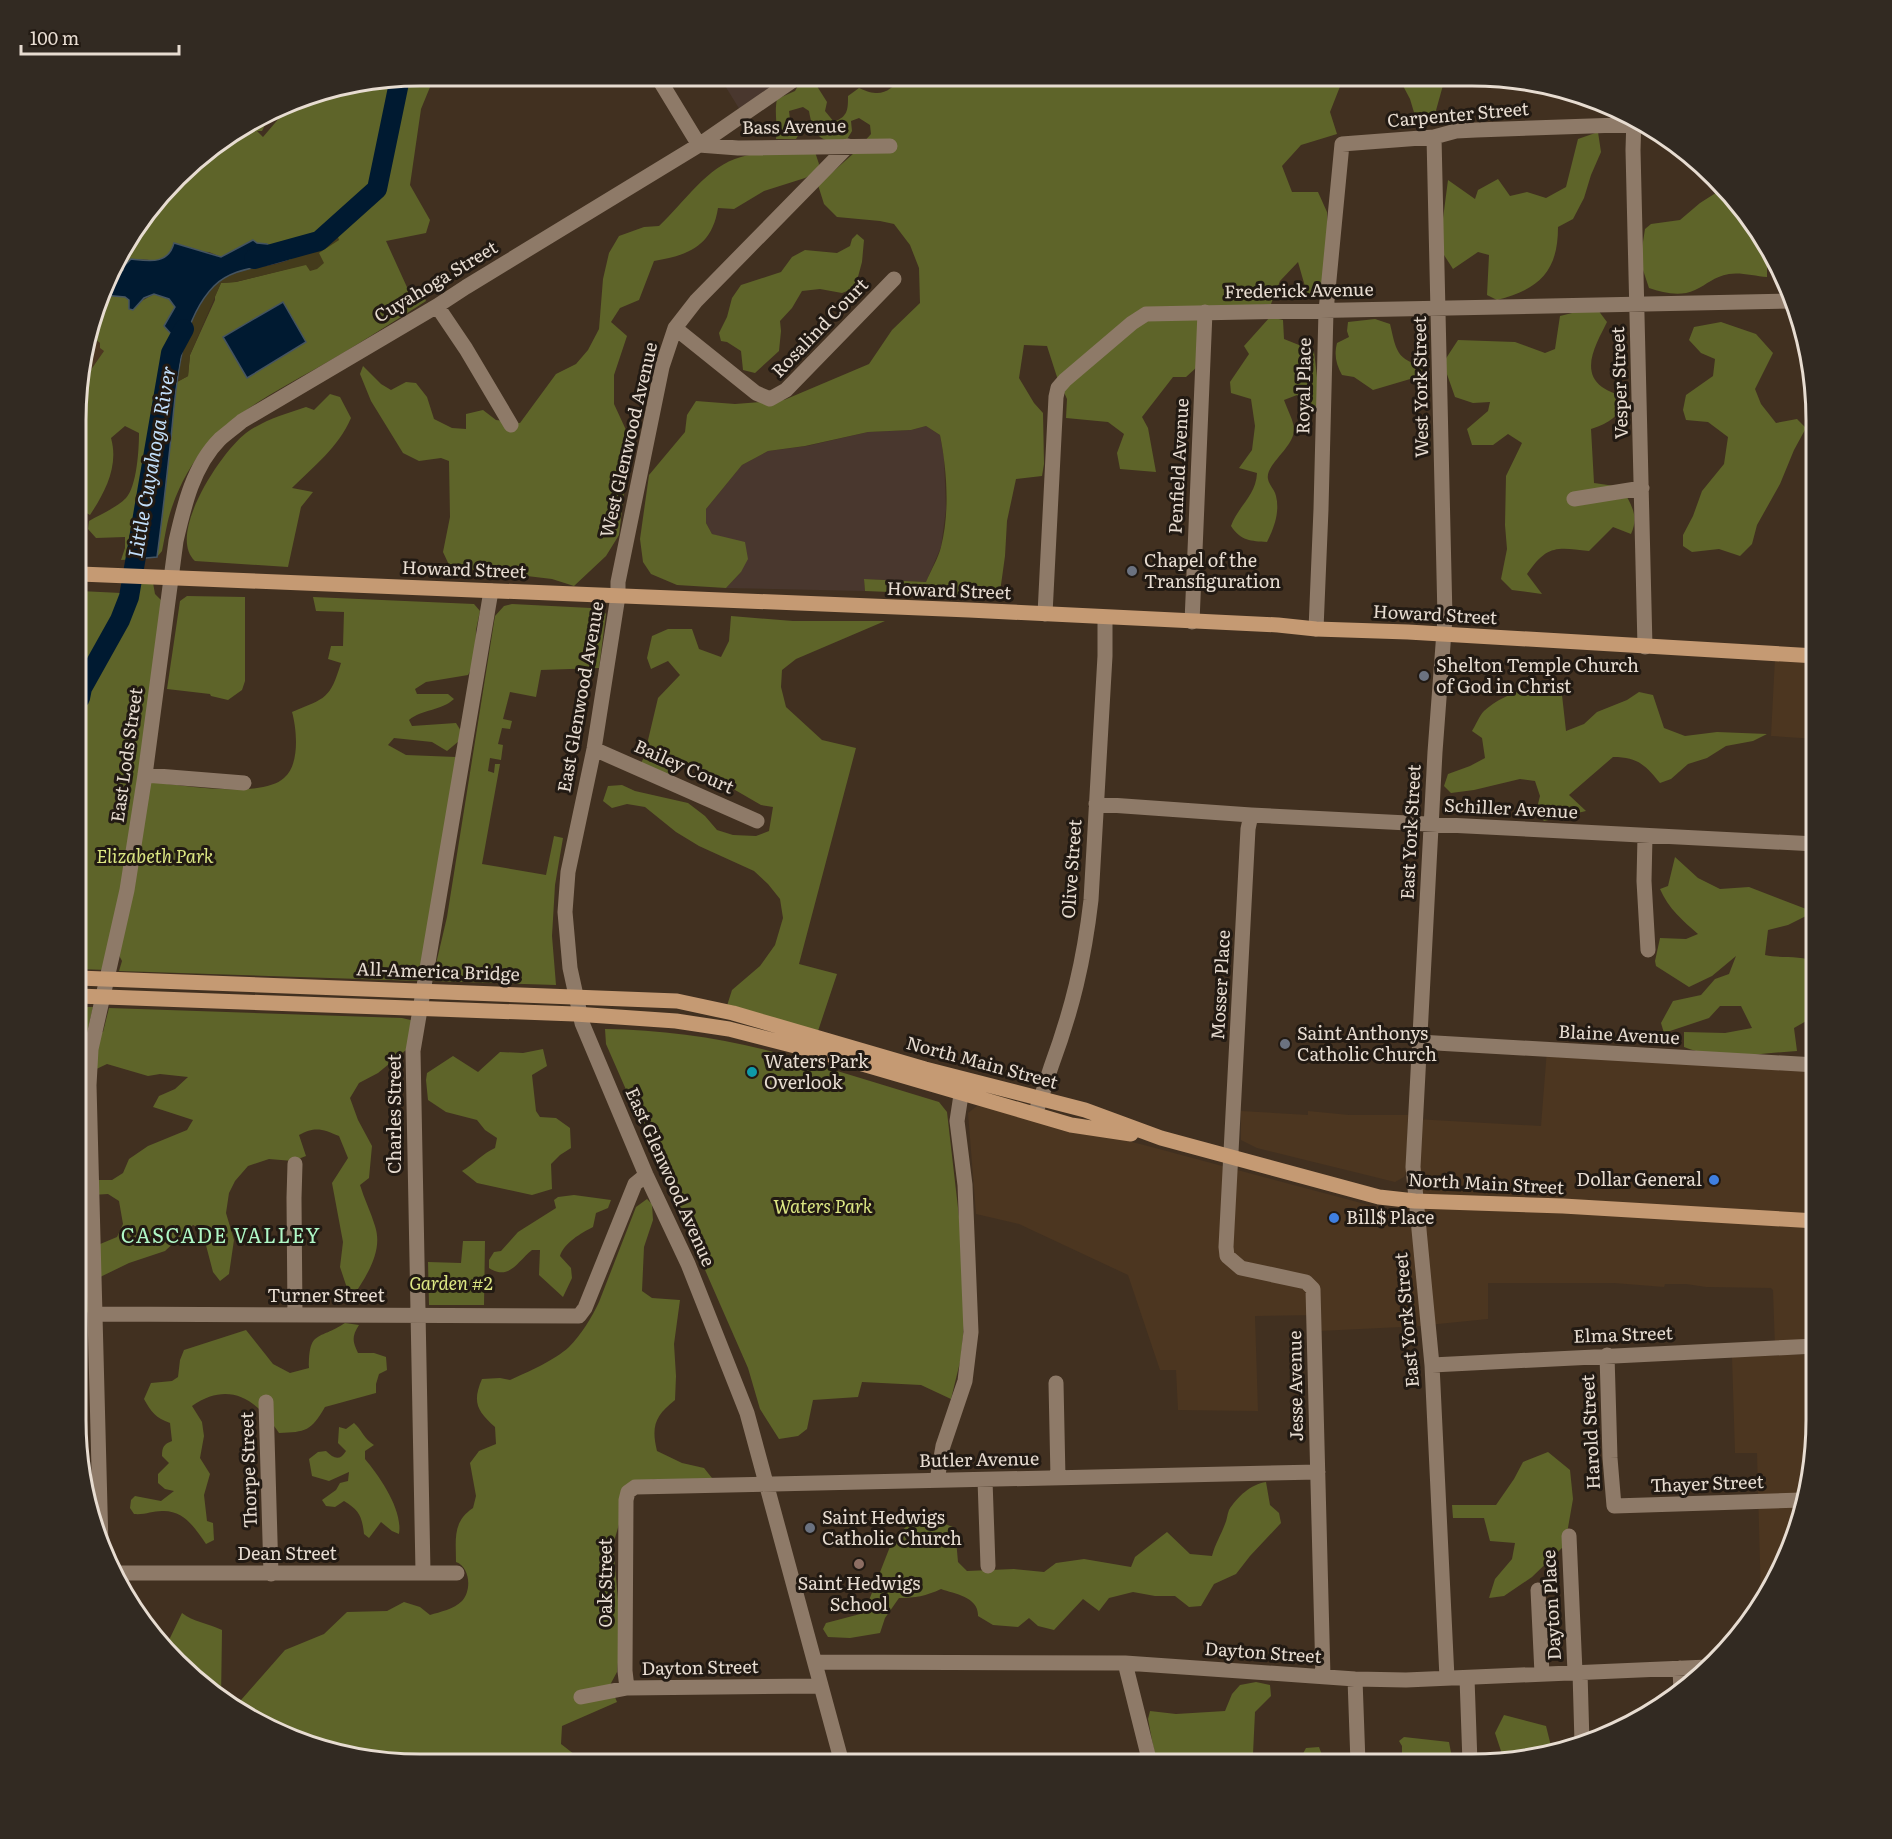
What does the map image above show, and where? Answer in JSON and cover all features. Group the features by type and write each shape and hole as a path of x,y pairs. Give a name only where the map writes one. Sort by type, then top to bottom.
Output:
{"main road":[{"name":"Howard Street","path":"85,574 1278,625 1316,629 1806,655"},
{"name":"All-America Bridge","path":"85,978 677,1001 733,1013 791,1037"},
{"name":"All-America Bridge","path":"85,996 635,1017 791,1037"},
{"name":"North Main Street","path":"791,1037 945,1081 1041,1099 1085,1110 1161,1138 1379,1197 1415,1201 1563,1206 1806,1220"},
{"name":"North Main Street","path":"962,1085 1034,1114 1079,1126 1161,1138"}],"street":[{"path":"662,85 699,145"},
{"name":"Cuyahoga Street","path":"170,577 183,507 196,474 219,441 242,421 437,306 466,286 699,145 786,85"},
{"name":"Carpenter Street","path":"1342,144 1434,137 1456,131 1625,123"},
{"name":"Vesper Street","path":"1638,129 1633,150 1646,647"},
{"name":"West York Street","path":"1434,137 1445,597 1443,635"},
{"name":"Royal Place","path":"1316,629 1326,311 1342,144"},
{"name":"Bass Avenue","path":"699,145 738,148 890,146"},
{"name":"West Glenwood Avenue","path":"618,596 618,582 637,483 662,367 675,328 696,301 848,146"},
{"name":"Rosalind Court","path":"675,328 756,393 770,399 786,390 894,279"},
{"name":"Frederick Avenue","path":"1045,614 1058,388 1132,323 1146,314 1785,301"},
{"path":"437,306 466,349 511,425"},
{"name":"Penfield Avenue","path":"1192,622 1205,312"},
{"path":"1574,499 1642,488"},
{"name":"East Lods Street","path":"85,1045 128,890 167,614 170,577"},
{"name":"Charles Street","path":"423,1572 413,1051 491,591"},
{"name":"East Glenwood Avenue","path":"618,596 594,750 568,872 565,912 570,968 582,1023 646,1175 688,1264 738,1387 768,1485 839,1754"},
{"name":"Olive Street","path":"1034,1114 1064,1030 1082,965 1091,900 1105,657 1105,618"},
{"name":"East York Street","path":"1443,635 1413,1167 1432,1365 1447,1678"},
{"name":"Bailey Court","path":"594,750 636,766 757,821"},
{"path":"145,775 244,783"},
{"name":"Schiller Avenue","path":"1096,804 1806,844"},
{"name":"Mosser Place","path":"1231,1157 1248,829 1251,814"},
{"path":"1645,836 1644,881 1648,950"},
{"name":"Blaine Avenue","path":"1419,1042 1806,1064"},
{"name":"East Lods Street","path":"85,1056 89,1085 100,1518"},
{"path":"937,1480 943,1446 965,1381 971,1332 965,1185 957,1129 962,1085"},
{"name":"Jesse Avenue","path":"1231,1157 1227,1256 1241,1268 1306,1282 1313,1289 1323,1677"},
{"path":"295,1164 295,1315"},
{"name":"Turner Street","path":"96,1314 582,1315 635,1184 646,1175"},
{"name":"Elma Street","path":"1432,1365 1806,1346"},
{"name":"Harold Street","path":"1607,1356 1614,1506"},
{"path":"1056,1383 1058,1478"},
{"name":"Thorpe Street","path":"266,1402 272,1574"},
{"name":"Butler Avenue","path":"641,1487 1318,1472"},
{"path":"985,1480 988,1566"},
{"name":"Oak Street","path":"627,1688 625,1671 626,1500 632,1488 641,1487"},
{"name":"Thayer Street","path":"1614,1506 1796,1500"},
{"name":"Dayton Place","path":"1569,1536 1581,1735"},
{"name":"Dean Street","path":"123,1573 457,1573"},
{"path":"1538,1590 1542,1674"},
{"name":"Dayton Street","path":"815,1662 1125,1663 1355,1679 1467,1678 1697,1667"},
{"path":"1125,1663 1148,1754"},
{"path":"1680,1668 1681,1681"},
{"path":"1467,1678 1470,1754"},
{"path":"1355,1679 1358,1754"},
{"name":"Dayton Street","path":"580,1696 627,1688 820,1686"}],"shaded area":[{"path":"725,85 775,85 740,110"},
{"path":"95,340 104,351 89,373"},
{"path":"926,426 940,435 944,457 946,509 941,547 926,582 864,579 865,591 726,588 741,572 733,541 712,534 706,523 706,509 742,465 768,451 807,446 868,432 911,430"},
{"path":"1775,658 1806,660 1806,738 1771,736"},
{"path":"1547,1050 1806,1064 1806,1346 1775,1348 1773,1290 1771,1288 1706,1287 1686,1284 1665,1284 1664,1287 1614,1283 1488,1283 1488,1319 1428,1325 1415,1119 1541,1126"},
{"path":"977,1106 995,1108 1144,1145 1410,1216 1422,1326 1319,1331 1319,1315 1255,1316 1258,1411 1178,1410 1176,1370 1160,1370 1128,1275 1019,1224 976,1214 968,1113"},
{"path":"1241,1111 1308,1115 1308,1111 1349,1115 1408,1115 1406,1173 1404,1177 1395,1182 1257,1148 1241,1140"},
{"path":"1806,1354 1806,1442 1800,1485 1789,1527 1761,1589 1757,1453 1735,1453 1732,1357"}],"green space":[{"path":"431,85 421,109 410,185 430,220 426,233 386,241 411,296 422,290 426,301 358,344 270,394 230,422 212,439 183,480 170,512 162,551 157,557 177,382 188,376 190,355 221,283 236,282 299,266 271,246 262,243 244,247 221,257 209,252 172,250 159,261 138,260 121,271 130,252 154,216 183,183 216,154 252,130 266,123 262,131 257,131 263,137 281,116 333,97 397,86 397,94 392,97 401,93 403,86"},
{"path":"798,85 816,85 827,102 825,111 834,122 845,115 848,96 859,88 879,93 894,86 1341,85 1330,112 1337,134 1301,145 1282,166 1292,192 1318,192 1327,212 1328,237 1324,295 1308,297 1298,262 1280,281 1271,304 1231,307 1200,326 1197,367 1186,377 1173,377 1142,417 1148,428 1156,472 1120,469 1117,453 1124,434 1108,422 1066,418 1067,399 1047,346 1024,345 1019,378 1043,413 1044,464 1042,476 1016,479 1007,521 1000,592 963,595 865,591 864,579 926,582 938,556 946,520 946,477 940,435 926,426 911,430 868,432 805,446 768,451 742,465 706,509 706,523 712,534 745,542 748,559 741,572 726,588 677,585 651,574 643,562 640,539 649,475 685,432 687,415 696,401 735,404 784,400 869,364 892,330 920,303 919,268 910,245 894,224 837,217 824,204 818,185 854,153 871,134 870,125 859,118 851,121 852,131 846,141 830,141 819,136 813,126 809,111 803,107 789,111 791,128 799,134 796,139 776,139 777,99 795,91"},
{"path":"1403,85 1443,85 1435,114 1419,129 1410,99"},
{"path":"1598,132 1601,152 1584,198 1573,219 1558,227 1557,243 1550,267 1535,284 1512,296 1497,300 1487,295 1489,255 1478,252 1453,269 1444,255 1441,234 1448,180 1475,199 1478,190 1498,179 1510,196 1527,192 1546,198 1566,187 1578,139"},
{"path":"815,152 819,164 818,171 805,178 764,191 734,209 718,208 715,221 704,240 688,252 654,261 639,300 620,308 611,322 627,336 614,375 614,404 632,443 619,535 606,556 574,586 552,579 450,567 443,552 450,517 449,461 441,458 419,461 403,453 371,401 360,374 363,366 381,384 391,390 406,382 416,383 427,397 434,419 452,428 466,429 466,414 483,410 496,420 520,423 556,374 576,364 588,350 599,329 603,279 609,253 619,236 644,227 659,226 697,186 717,168 729,162 755,154"},
{"path":"1717,192 1724,199 1762,252 1767,262 1767,277 1743,274 1723,275 1695,290 1678,294 1649,288 1640,261 1645,229 1651,224 1680,220"},
{"path":"857,234 864,240 862,262 855,288 842,293 820,289 802,291 792,308 780,321 779,351 755,373 743,370 741,351 721,341 719,333 727,317 732,298 741,285 781,272 792,257 805,250 837,253 850,246"},
{"path":"154,294 169,299 175,307 164,326 172,335 171,353 135,559 121,560 125,548 125,537 96,538 88,529 89,521 118,505 130,492 137,467 139,433 125,426 111,438 113,459 109,478 90,515 85,512 86,397 89,373 104,351 95,340 109,296 125,297 138,303"},
{"path":"1598,310 1607,322 1592,355 1592,372 1595,380 1602,387 1628,399 1613,418 1591,429 1594,483 1622,487 1633,510 1634,527 1631,534 1613,527 1589,551 1553,550 1540,558 1527,574 1542,594 1512,590 1501,579 1507,549 1506,476 1522,443 1508,434 1493,445 1472,445 1467,429 1488,411 1490,402 1473,403 1455,397 1443,363 1458,340 1515,342 1545,353 1555,349 1560,316 1580,311"},
{"path":"1270,317 1283,320 1284,339 1314,351 1317,413 1297,395 1284,400 1294,431 1289,444 1274,462 1268,474 1276,496 1277,514 1267,542 1243,537 1231,526 1254,488 1257,473 1239,468 1252,450 1255,426 1251,399 1231,393 1230,382 1249,354 1244,346"},
{"path":"1375,319 1390,324 1396,347 1403,357 1415,364 1425,366 1417,377 1373,390 1354,377 1342,375 1336,359 1336,347 1337,343 1349,337 1348,322"},
{"path":"1721,322 1756,334 1773,353 1755,389 1761,404 1776,423 1797,419 1806,428 1780,484 1757,525 1752,544 1740,556 1719,549 1692,552 1683,546 1683,535 1702,491 1724,464 1728,437 1708,422 1686,420 1683,410 1686,395 1713,376 1715,359 1701,353 1689,340 1694,327"},
{"path":"330,394 340,397 351,418 332,448 292,488 313,492 301,507 288,567 195,561 188,549 187,533 192,514 200,494 223,457 253,428 306,407 314,410"},
{"name":"Elizabeth Park","path":"121,575 152,577 155,594 162,601 151,782 200,788 258,788 273,784 289,772 293,765 296,747 292,712 320,700 330,691 341,663 328,659 331,646 343,646 344,612 316,611 313,597 474,604 480,611 476,630 475,662 468,675 426,682 415,689 417,694 448,694 454,699 409,720 412,726 456,723 461,731 459,741 447,751 432,742 394,738 388,745 406,755 456,757 420,981 119,971 122,961 112,942 106,970 85,969 85,591 121,593"},
{"path":"187,596 245,597 245,681 242,690 228,700 210,694 167,689 180,601"},
{"path":"512,604 602,609 606,614 599,668 541,670 536,697 510,692 503,719 512,721 510,729 502,728 498,744 503,745 501,760 490,758 488,771 494,773 495,764 500,764 482,864 546,875 554,836 563,838 555,885 552,936 556,985 432,981 447,917 495,616 504,606"},
{"path":"731,616 793,621 885,621 796,659 782,670 781,687 786,707 822,740 856,748 799,964 837,974 816,1037 725,1012 732,990 760,966 775,945 783,918 780,899 768,884 754,871 699,846 676,832 645,807 627,804 612,808 603,801 608,786 622,785 635,791 688,803 705,816 717,830 733,835 756,836 769,831 773,807 761,805 685,761 671,778 640,765 658,698 680,675 668,661 651,669 647,658 652,636 668,629 692,629 699,649 721,657 729,641"},
{"path":"1549,685 1562,695 1566,731 1584,724 1597,712 1627,700 1639,692 1653,695 1664,728 1685,736 1717,732 1767,734 1753,741 1726,746 1707,758 1688,764 1671,779 1660,783 1650,771 1635,760 1613,757 1569,795 1586,811 1544,821 1536,812 1540,796 1535,781 1520,779 1451,793 1444,786 1448,774 1485,758 1482,738 1472,731 1484,711 1515,693 1532,687"},
{"path":"1675,857 1698,878 1720,889 1749,887 1806,909 1806,916 1788,925 1768,930 1765,955 1806,959 1806,1021 1794,1028 1797,1051 1726,1055 1698,1052 1684,1047 1684,1032 1725,1033 1752,1028 1741,1006 1720,1006 1709,1018 1664,1033 1661,1023 1673,1001 1701,995 1715,979 1729,974 1736,956 1712,976 1689,987 1656,966 1660,938 1686,939 1698,934 1681,919 1663,896 1660,889 1668,886"},
{"path":"85,1007 93,1007 87,1033 85,1033"},
{"path":"109,1008 402,1018 419,1022 406,1050 378,1073 359,1083 350,1098 358,1120 372,1146 369,1178 360,1185 377,1236 375,1256 351,1300 340,1267 343,1242 332,1183 348,1158 339,1136 319,1130 310,1130 299,1135 306,1156 293,1161 269,1159 248,1166 235,1181 229,1193 226,1213 234,1240 229,1274 220,1281 213,1272 202,1230 193,1225 165,1251 129,1263 94,1280 93,1247 117,1237 123,1224 119,1201 108,1194 92,1195 91,1180 112,1180 123,1173 129,1159 148,1146 187,1130 193,1120 153,1107 159,1096 175,1089 188,1077 160,1074 148,1076 107,1064 90,1072 94,1033 103,1032"},
{"name":"Waters Park","path":"605,1029 682,1034 757,1048 806,1061 815,1061 834,1067 834,1070 939,1102 947,1112 961,1234 965,1314 961,1358 951,1399 921,1385 862,1382 858,1397 813,1400 807,1429 798,1436 779,1439 760,1409 748,1368 606,1044"},
{"path":"543,1049 547,1066 532,1075 536,1111 540,1117 556,1118 570,1128 571,1148 551,1164 552,1189 532,1195 477,1183 462,1171 495,1148 497,1138 485,1130 477,1120 446,1112 428,1100 427,1073 453,1056 478,1072 500,1052 523,1053"},
{"path":"574,1195 611,1200 608,1208 596,1213 593,1227 583,1232 562,1251 560,1256 571,1268 572,1278 563,1297 539,1275 540,1250 532,1250 507,1271 496,1271 489,1268 489,1260 494,1252 501,1251 518,1232 556,1208 554,1200 558,1197"},
{"path":"647,1199 652,1204 653,1220 644,1247 642,1291 652,1298 680,1300 674,1344 675,1400 663,1411 656,1422 654,1435 657,1451 682,1463 704,1468 716,1483 673,1483 654,1479 635,1487 626,1500 613,1545 621,1633 617,1672 610,1685 617,1702 562,1726 561,1744 574,1754 419,1754 376,1751 312,1736 272,1719 240,1701 285,1650 324,1634 347,1612 387,1611 404,1602 420,1607 430,1615 451,1608 462,1601 467,1591 468,1579 464,1569 456,1562 456,1539 458,1525 466,1513 473,1508 476,1496 470,1463 479,1451 496,1444 495,1427 478,1406 477,1394 482,1379 510,1380 549,1361 573,1342 586,1326 599,1302 636,1207"},
{"name":"Garden #2","path":"463,1241 485,1241 484,1305 429,1305 428,1262 461,1263"},
{"path":"85,1248 86,1284 90,1312 85,1313"},
{"path":"345,1323 359,1325 354,1339 358,1353 374,1353 386,1357 387,1370 379,1374 376,1393 325,1407 316,1421 307,1429 288,1433 279,1433 261,1411 242,1397 230,1394 219,1395 206,1398 192,1406 202,1422 204,1436 200,1458 210,1474 204,1495 207,1521 213,1523 214,1540 206,1544 188,1521 177,1513 162,1511 134,1514 130,1508 131,1500 135,1496 161,1501 174,1491 165,1489 158,1483 158,1474 169,1463 162,1456 162,1450 167,1443 172,1441 170,1423 154,1414 144,1399 151,1383 172,1381 178,1377 184,1350 246,1330 273,1364 290,1373 309,1368 313,1341"},
{"path":"354,1423 374,1445 365,1451 365,1459 394,1504 399,1534 381,1522 369,1538 364,1534 359,1514 349,1504 344,1501 335,1507 326,1506 322,1500 336,1490 340,1483 348,1481 349,1472 329,1481 312,1476 309,1459 318,1452 326,1451 339,1458 346,1451 338,1443 339,1427 346,1429"},
{"path":"1548,1452 1570,1470 1573,1499 1565,1545 1532,1577 1504,1596 1489,1598 1495,1579 1512,1559 1515,1543 1490,1541 1484,1518 1453,1518 1452,1505 1496,1505 1523,1462"},
{"path":"1266,1482 1270,1505 1279,1513 1281,1523 1236,1574 1214,1584 1201,1606 1189,1607 1175,1596 1155,1596 1133,1592 1109,1598 1099,1611 1083,1599 1054,1630 1038,1626 1029,1618 1018,1627 993,1625 978,1616 975,1604 970,1600 941,1589 920,1596 899,1598 885,1618 880,1633 850,1638 828,1637 823,1629 826,1623 864,1613 893,1539 910,1523 936,1520 955,1528 958,1562 967,1571 1014,1569 1044,1572 1056,1563 1084,1559 1131,1567 1135,1557 1167,1532 1190,1554 1212,1556 1232,1505 1250,1488"},
{"path":"182,1613 222,1630 221,1688 183,1656 170,1642 170,1638"},
{"path":"1256,1682 1270,1685 1271,1696 1255,1712 1253,1754 1155,1754 1148,1719 1150,1711 1176,1714 1225,1711 1232,1694 1240,1685"},
{"path":"1504,1715 1546,1726 1551,1744 1501,1752 1495,1733"},
{"path":"1404,1737 1449,1742 1451,1754 1402,1754 1399,1741"},
{"path":"1319,1747 1322,1754 1303,1754 1306,1748"}],"sand":[{"path":"337,234 339,240 319,253 324,263 317,269 310,271 306,265 235,282 221,283 190,355 188,376 177,382 182,353 193,319 201,303 222,279 242,270 286,261 296,256 314,240"}],"water":[{"path":"253,240 267,244 286,260 230,275 214,286 201,302 185,341 180,362 157,557 135,559 171,353 172,335 164,326 175,307 169,299 154,294 144,298 133,310 129,309 129,300 125,297 109,296 122,268 131,259 151,261 163,258 174,243 221,257"},
{"path":"283,302 306,342 247,378 223,337"}],"waterway":[{"name":"Little Cuyahoga River","path":"254,259 319,241 377,189 398,86"},
{"name":"Little Cuyahoga River","path":"85,683 120,620 129,597 171,353 184,329"}],"place":[{"name":"Chapel of the Transfiguration","path":"1132,571"},
{"name":"Shelton Temple Church of God in Christ","path":"1424,676"},
{"name":"Saint Anthonys Catholic Church","path":"1285,1044"},
{"name":"Waters Park Overlook","path":"752,1072"},
{"name":"Dollar General","path":"1714,1180"},
{"name":"Bill$ Place","path":"1334,1218"},
{"name":"Saint Hedwigs Catholic Church","path":"810,1528"},
{"name":"Saint Hedwigs School","path":"859,1564"}],"district":[{"name":"CASCADE VALLEY","path":"221,1236"}]}
